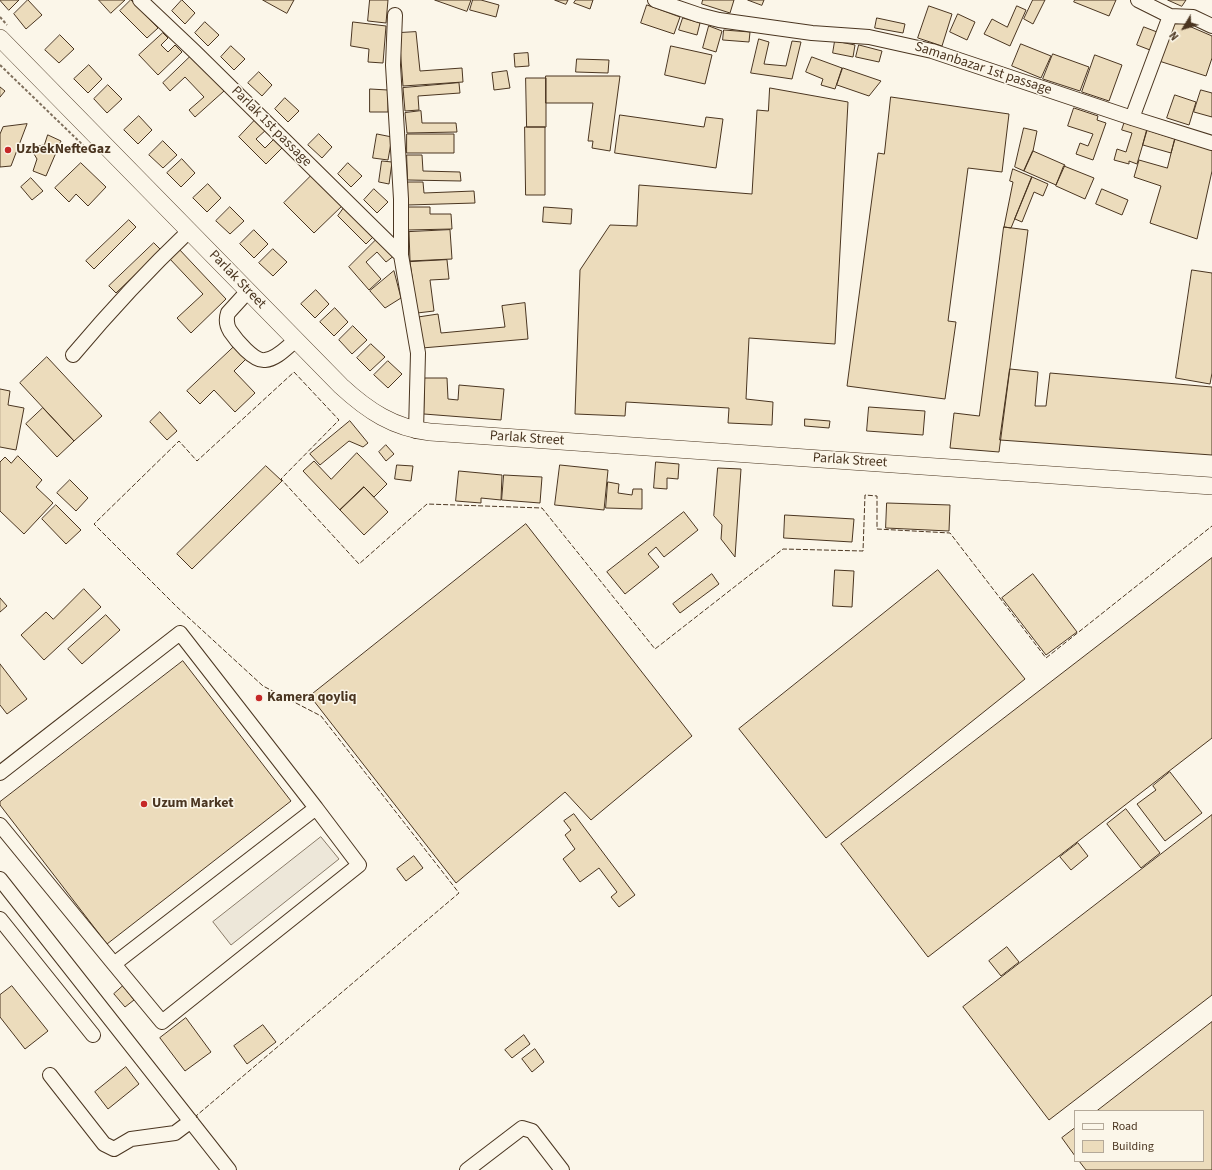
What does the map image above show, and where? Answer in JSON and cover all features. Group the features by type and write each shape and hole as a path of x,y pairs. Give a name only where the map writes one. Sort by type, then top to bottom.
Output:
{"main road":[{"name":"Parlak Street","path":"0,38 349,394 367,408 391,422 416,431 1212,486"}],"street":[{"name":"Parlak 1st passage","path":"140,0 194,51 401,255"},
{"name":"Samanbazar 1st passage","path":"655,0 719,20 812,33 869,37 932,51 1132,118 1212,143"},
{"path":"1138,0 1170,16 1193,17 1212,26"},
{"path":"395,15 393,64 401,199 401,255 418,353 416,431"},
{"path":"1132,118 1170,16"},
{"path":"73,354 100,322 160,258 189,231"},
{"path":"248,291 228,313 227,317 230,331 242,345 255,358 259,360 266,360 274,358 296,340"},
{"path":"0,772 180,633 359,865 162,1022 0,825"},
{"path":"114,964 316,808"},
{"path":"0,879 229,1170"},
{"path":"0,919 93,1035"},
{"path":"50,1075 104,1144 114,1149 132,1139 175,1133 191,1121"},
{"path":"467,1170 522,1128 532,1131 562,1170"}],"path":[{"path":"0,65 87,149"}],"shaded area":[{"path":"321,837 339,859 231,945 213,922"}],"building":[{"path":"0,0 19,0 9,10"},
{"path":"28,0 42,15 26,29 14,14"},
{"path":"99,0 125,0 111,13"},
{"path":"131,0 158,28 147,38 120,11"},
{"path":"182,0 195,13 185,24 172,11"},
{"path":"263,0 294,0 287,13"},
{"path":"370,0 388,0 386,23 368,21"},
{"path":"435,0 471,0 467,11"},
{"path":"473,0 481,0 499,5 496,17 470,10"},
{"path":"555,0 568,0 566,4"},
{"path":"576,0 593,0 590,9 574,3"},
{"path":"703,0 734,0 730,13 702,4"},
{"path":"748,0 764,0 762,5"},
{"path":"1033,0 1045,0 1033,24 1024,19"},
{"path":"1075,0 1116,0 1109,16 1074,2"},
{"path":"1168,0 1186,0 1182,6"},
{"path":"647,5 680,17 674,34 641,23"},
{"path":"929,6 952,14 942,46 918,38"},
{"path":"1017,6 1026,10 1010,46 984,34 992,19 1007,27"},
{"path":"958,14 975,22 967,40 950,32"},
{"path":"683,18 700,23 697,35 679,30"},
{"path":"877,18 905,24 903,33 875,28"},
{"path":"1175,20 1212,36 1212,58 1206,76 1159,61"},
{"path":"205,22 219,35 208,46 195,33"},
{"path":"353,22 386,26 383,63 368,62 369,49 351,46"},
{"path":"709,26 722,31 716,52 703,48"},
{"path":"1144,27 1157,32 1150,50 1137,45"},
{"path":"724,30 750,32 749,42 723,40"},
{"path":"416,32 420,71 462,68 463,82 403,86 399,33"},
{"path":"163,33 168,38 161,45 168,52 175,45 182,52 158,75 139,55"},
{"path":"60,35 74,49 59,63 45,50"},
{"path":"759,39 769,42 764,64 786,66 792,41 801,42 792,79 751,73"},
{"path":"835,41 855,45 853,57 833,53"},
{"path":"1021,44 1051,56 1041,78 1012,66"},
{"path":"859,45 882,51 879,62 856,57"},
{"path":"231,46 245,59 234,70 221,57"},
{"path":"671,46 712,55 705,84 665,75"},
{"path":"528,53 529,66 515,67 514,54"},
{"path":"1053,54 1089,67 1080,91 1043,79"},
{"path":"1095,55 1122,65 1109,101 1082,92"},
{"path":"191,56 224,91 195,117 189,110 204,97 185,77 170,91 163,83"},
{"path":"812,57 842,68 835,89 821,85 823,79 806,72"},
{"path":"577,59 609,60 608,73 576,72"},
{"path":"89,65 102,79 88,93 74,79"},
{"path":"843,68 881,81 869,96 837,85"},
{"path":"507,71 510,88 494,90 492,73"},
{"path":"259,72 272,85 262,96 248,83"},
{"path":"546,76 620,76 610,151 592,148 593,141 588,141 593,103 546,103"},
{"path":"526,78 546,78 546,127 527,127"},
{"path":"459,83 460,93 418,96 419,110 405,111 403,88"},
{"path":"108,85 122,99 107,113 94,99"},
{"path":"0,87 5,91 0,97"},
{"path":"770,88 848,102 835,344 749,338 746,399 773,402 772,425 728,423 729,408 626,402 625,416 575,414 580,270 610,225 637,226 639,185 752,194 757,110 768,111"},
{"path":"370,89 388,90 388,112 370,112"},
{"path":"1201,90 1212,93 1212,117 1194,112"},
{"path":"1175,95 1196,102 1189,125 1167,118"},
{"path":"891,97 1009,114 1002,172 968,168 948,321 956,322 945,399 847,386 878,153 884,154"},
{"path":"285,98 299,111 288,122 275,109"},
{"path":"1074,108 1098,116 1097,120 1106,123 1093,160 1076,154 1080,143 1088,146 1093,134 1068,126"},
{"path":"421,111 422,123 456,123 457,132 407,133 405,113"},
{"path":"620,115 704,127 706,117 723,119 716,168 615,153"},
{"path":"139,116 152,130 138,144 124,130"},
{"path":"256,119 267,129 256,139 265,148 275,138 284,146 266,164 239,137"},
{"path":"1125,121 1148,127 1137,164 1129,161 1129,164 1114,160 1117,149 1126,152 1132,133 1122,130"},
{"name":"UzbekNefteGaz","path":"27,124 11,166 0,167 0,134 3,127"},
{"path":"525,127 545,127 545,195 526,195"},
{"path":"1024,128 1037,131 1033,151 1024,171 1015,167"},
{"path":"1147,130 1175,139 1171,153 1143,145"},
{"path":"319,134 332,147 322,158 308,145"},
{"path":"377,134 392,137 388,160 373,158"},
{"path":"407,134 454,134 454,153 407,153"},
{"path":"48,135 61,141 46,176 33,171 37,159 34,154 35,149 38,146 44,145"},
{"path":"1175,139 1212,150 1212,171 1197,239 1150,223 1161,186 1134,177 1139,160 1167,168"},
{"path":"163,141 177,155 163,168 149,155"},
{"path":"1033,151 1065,165 1056,185 1024,171"},
{"path":"407,155 422,155 423,171 460,172 461,181 408,180"},
{"path":"182,159 195,173 181,187 167,173"},
{"path":"382,161 392,162 389,184 379,182"},
{"path":"81,163 106,187 88,206 76,194 69,202 55,188"},
{"path":"348,163 362,176 351,187 338,174"},
{"path":"1064,166 1094,178 1085,199 1056,186"},
{"path":"1013,169 1032,177 1011,228 1004,227 1013,182 1010,181"},
{"path":"314,173 344,204 314,233 284,203"},
{"path":"1032,177 1048,184 1043,196 1034,192 1022,222 1015,219"},
{"path":"31,178 43,191 32,200 21,187"},
{"path":"408,182 423,182 424,193 474,191 475,203 408,205"},
{"path":"208,184 221,198 207,212 193,198"},
{"path":"374,189 388,202 377,213 364,200"},
{"path":"1102,189 1128,200 1122,215 1096,204"},
{"path":"346,205 376,234 366,244 338,216"},
{"path":"230,207 244,221 230,234 216,221"},
{"path":"408,207 430,207 430,214 451,214 452,229 408,230"},
{"path":"544,207 572,209 571,224 543,222"},
{"path":"129,220 136,227 94,269 86,261"},
{"path":"1004,227 1028,230 999,452 950,448 954,413 979,416"},
{"path":"254,230 268,244 254,258 240,244"},
{"path":"450,230 452,259 410,261 409,232"},
{"path":"379,237 395,255 386,262 377,252 366,262 381,279 369,290 349,267"},
{"path":"154,243 161,250 116,293 109,286"},
{"path":"178,248 226,299 191,333 177,318 203,294 169,258"},
{"path":"273,249 287,262 273,276 259,263"},
{"path":"447,260 449,279 430,280 434,311 417,313 410,262"},
{"path":"1192,270 1212,273 1212,373 1210,384 1176,378"},
{"path":"394,271 401,298 385,308 370,291"},
{"path":"316,290 329,304 315,318 301,304"},
{"path":"525,303 528,339 422,348 418,317 438,314 441,333 505,327 502,306"},
{"path":"335,308 348,322 334,336 320,322"},
{"path":"353,326 367,340 352,354 339,340"},
{"path":"237,344 249,356 234,371 255,393 235,412 214,390 200,404 187,391"},
{"path":"371,344 385,357 370,371 357,358"},
{"path":"47,357 102,416 74,441 20,383"},
{"path":"388,361 402,374 388,388 374,375"},
{"path":"1010,369 1038,372 1035,406 1046,406 1050,373 1212,387 1212,455 1000,440"},
{"path":"425,378 447,378 448,399 458,400 459,385 504,389 501,420 424,414"},
{"path":"0,389 10,391 8,405 24,408 16,450 0,447"},
{"path":"869,407 925,411 923,435 867,431"},
{"path":"43,408 74,441 57,457 26,424"},
{"path":"160,412 177,431 167,440 150,422"},
{"path":"805,419 830,421 829,428 805,426"},
{"path":"350,421 368,443 363,447 349,441 320,465 310,454"},
{"path":"386,445 394,454 386,461 379,452"},
{"path":"357,453 387,484 374,497 364,487 340,510 303,471 314,461 331,479"},
{"path":"18,456 42,480 36,487 53,503 24,534 0,511 0,462 5,457 11,463"},
{"path":"656,462 679,464 678,479 667,478 667,489 654,488"},
{"path":"397,465 413,466 411,481 395,479"},
{"path":"560,465 608,470 604,510 555,505"},
{"path":"266,466 282,481 192,569 177,554"},
{"path":"718,468 741,469 735,557 721,539 722,525 714,516"},
{"path":"459,471 502,475 501,500 481,498 481,503 456,501"},
{"path":"504,475 542,477 540,503 502,500"},
{"path":"70,480 88,498 76,511 57,493"},
{"path":"608,482 619,484 618,493 632,495 633,489 642,489 642,509 606,508"},
{"path":"364,487 388,512 364,535 340,510"},
{"path":"887,503 950,505 949,531 886,528"},
{"path":"56,505 81,530 66,544 42,519"},
{"path":"684,512 698,530 664,557 656,547 648,554 659,567 625,594 607,572"},
{"path":"785,515 854,519 852,542 784,538"},
{"path":"526,524 692,736 591,820 565,792 456,883 310,696"},
{"path":"1212,558 1212,738 928,957 841,844"},
{"path":"835,570 854,571 852,607 833,606"},
{"path":"938,570 1025,679 826,838 739,729"},
{"path":"712,574 719,584 680,613 673,604"},
{"path":"1033,574 1077,632 1046,655 1002,598"},
{"path":"84,589 101,607 44,660 21,635 46,612 53,619"},
{"path":"0,598 7,606 0,612"},
{"path":"106,615 120,630 82,664 68,649"},
{"name":"Uzum Market","path":"183,661 291,801 107,944 0,805 0,802"},
{"path":"0,664 27,699 7,714 0,705"},
{"path":"1170,772 1202,813 1165,841 1137,804 1156,790 1153,786"},
{"path":"1126,809 1160,853 1141,868 1107,824"},
{"path":"574,814 635,895 619,907 611,897 617,892 599,868 580,882 563,859 575,849 565,835 571,830 564,821"},
{"path":"1212,815 1212,995 1049,1120 963,1007"},
{"path":"1078,843 1088,856 1071,870 1060,857"},
{"path":"414,856 423,868 406,881 397,869"},
{"path":"1007,947 1019,962 1001,976 989,961"},
{"path":"12,986 48,1031 25,1049 0,1017 0,995"},
{"path":"123,986 134,1000 125,1007 114,994"},
{"path":"186,1018 211,1052 185,1071 160,1038"},
{"path":"1212,1022 1212,1170 1086,1170 1080,1162 1204,1162 1204,1110 1098,1110"},
{"path":"263,1025 276,1042 247,1064 234,1046"},
{"path":"524,1035 530,1044 512,1058 505,1050"},
{"path":"535,1049 544,1062 532,1072 522,1059"},
{"path":"126,1067 139,1084 108,1109 95,1092"},
{"path":"1074,1129 1074,1155 1062,1138"}],"fence":[{"path":"197,1118 196,1116 459,893 321,716 263,686 177,607 94,524 179,441 197,461 294,372 339,420 281,479 359,564 427,504 542,508 655,649 783,549 863,551 865,495 877,496 877,529 950,533 1046,658 1212,526"}],"place":[{"name":"UzbekNefteGaz","path":"8,150"},
{"name":"Kamera qoyliq","path":"259,698"},
{"name":"Uzum Market","path":"144,804"}]}
